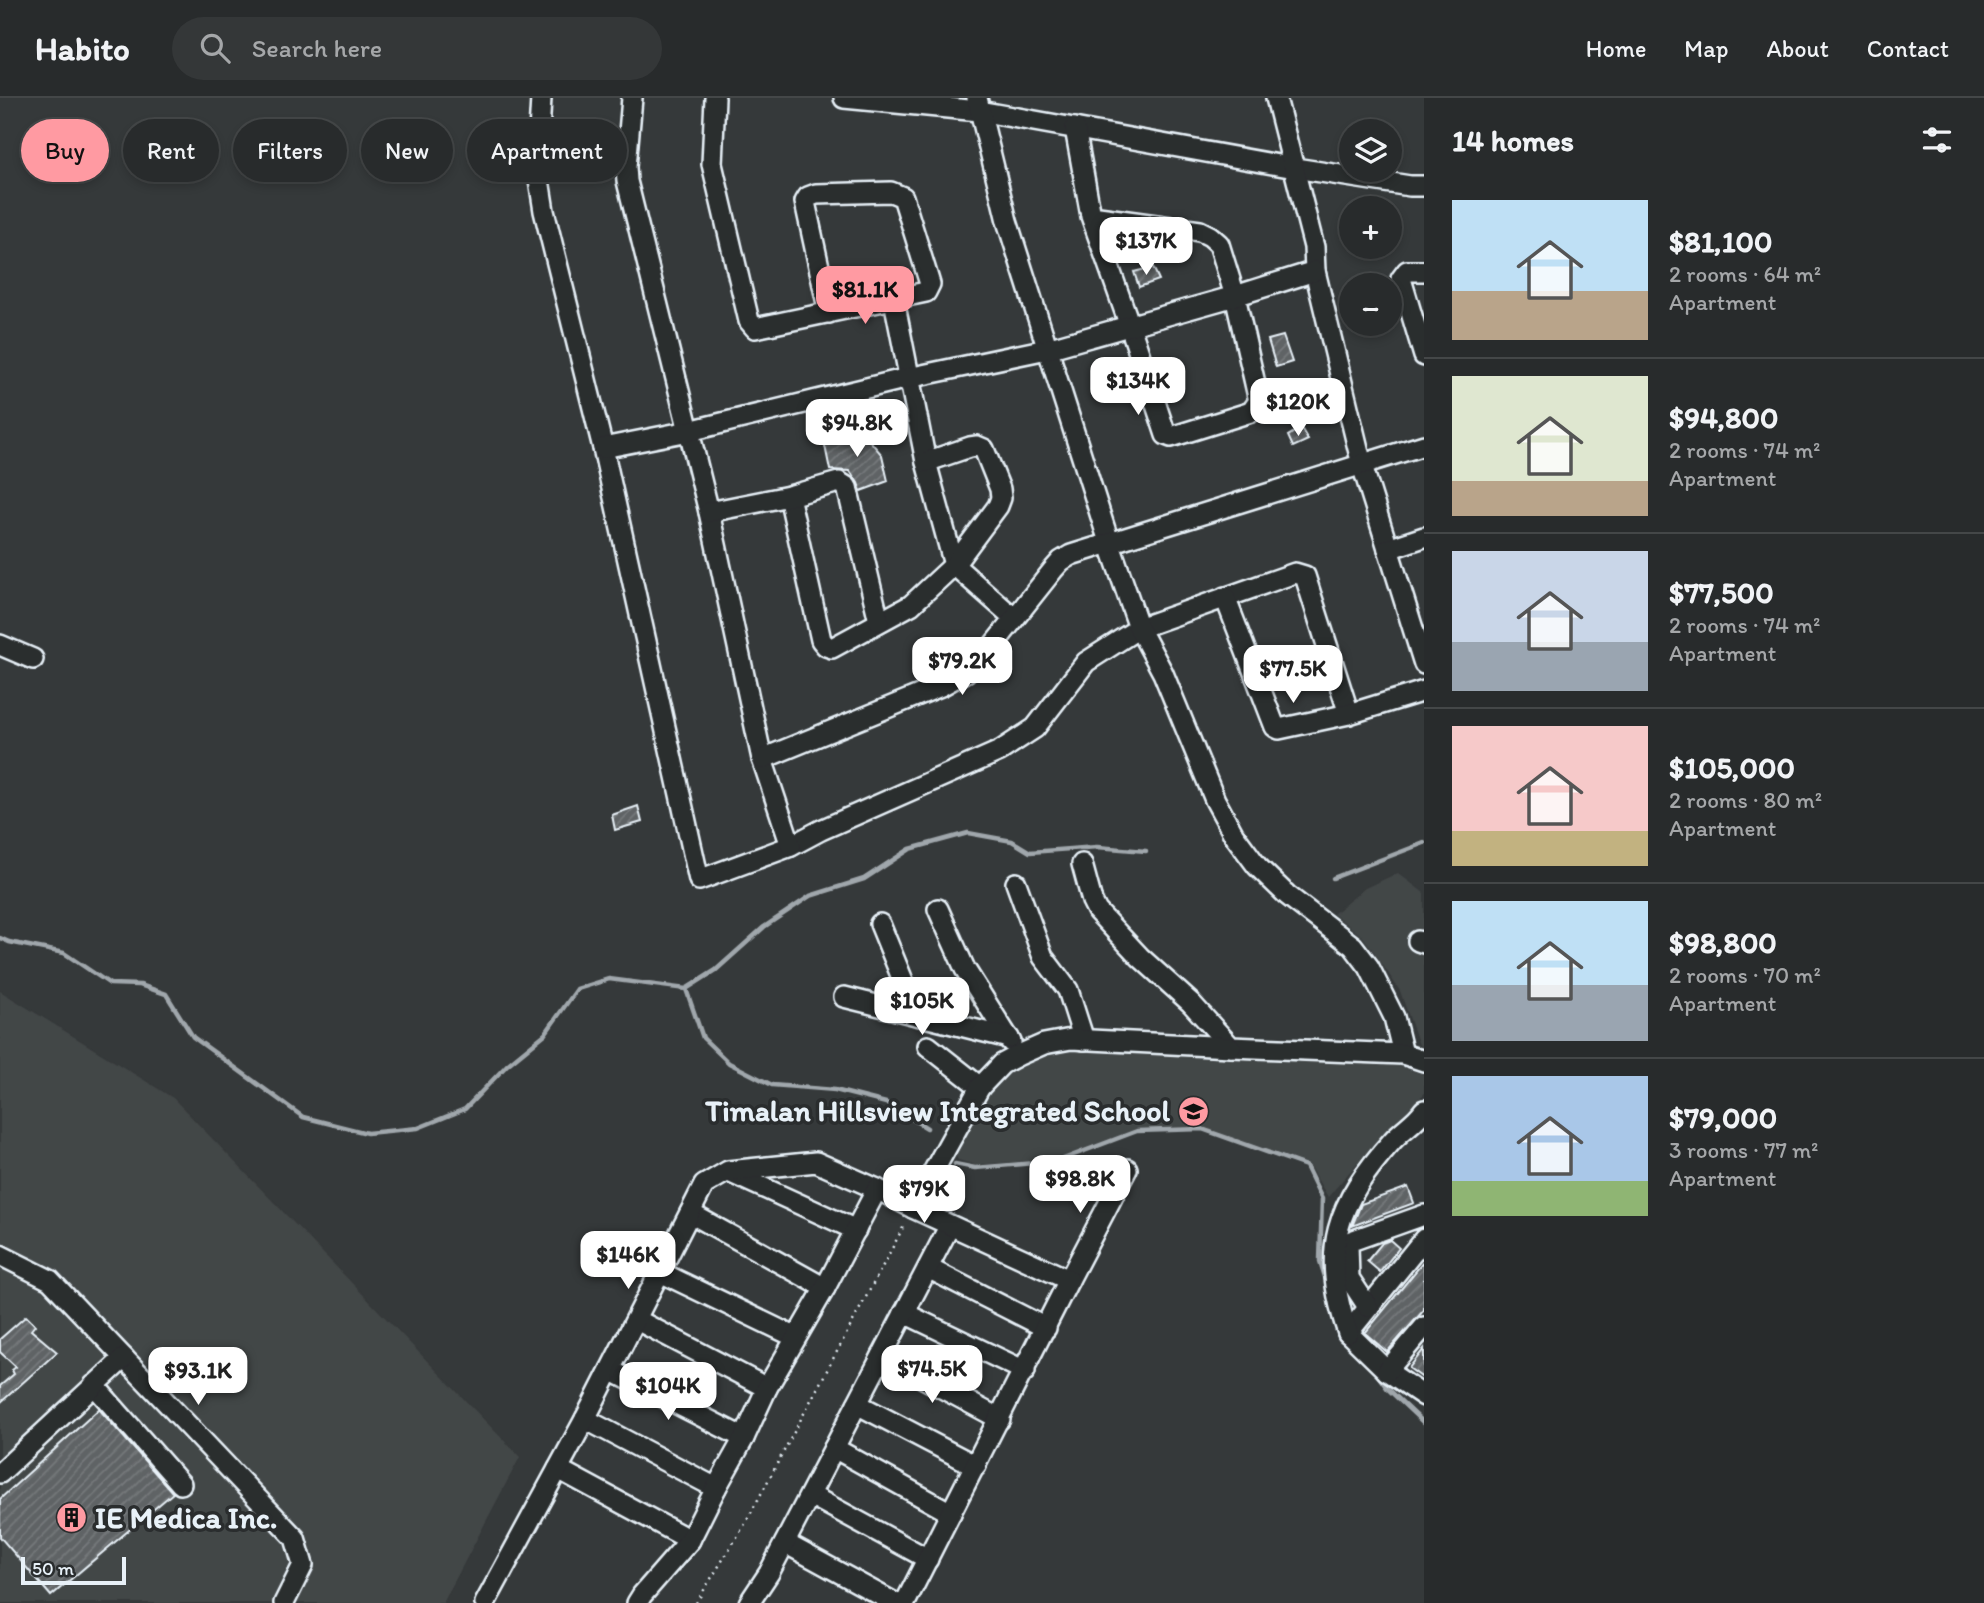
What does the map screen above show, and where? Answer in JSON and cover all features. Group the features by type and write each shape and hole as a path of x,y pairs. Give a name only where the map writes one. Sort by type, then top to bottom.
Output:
{"street":[{"path":"541,98 537,167 544,211 603,448 699,880 791,846 821,830 1000,751 1035,728 1086,662 1139,628 1295,573 1305,576 1349,714"},
{"path":"632,98 626,174 709,512 762,759 791,846"},
{"path":"715,98 712,164 749,321 755,328 894,300 926,292 930,284 903,197 891,192 816,194 808,197 805,202 829,313"},
{"path":"844,98 978,104 1075,128 1295,168 1424,186"},
{"path":"1276,98 1314,247 1315,271 1362,465 1424,664"},
{"path":"978,104 1007,221 1110,545 1139,628 1163,673 1215,800 1234,835 1257,866 1287,895 1353,946 1369,967 1387,1002 1404,1055"},
{"path":"1075,128 1091,216 1166,435 1171,437 1251,412 1259,401 1235,296 1219,244 1199,231 1091,216"},
{"path":"603,448 689,432 908,378 1047,349 1315,271"},
{"path":"1424,271 1407,271 1401,279 1424,356"},
{"path":"894,300 926,462 954,565 1014,618"},
{"path":"762,759 949,682 966,672 980,660 1061,561 1071,555 1424,445"},
{"path":"789,496 821,640 832,648 911,605 954,565 998,506 1000,489 984,449 977,446 926,462"},
{"path":"709,512 789,496 839,482 847,487 879,621"},
{"path":"1388,549 1424,537"},
{"path":"1225,597 1275,727 1279,729 1349,714 1424,691"},
{"path":"0,646 33,659"},
{"path":"1082,864 1097,911 1140,957 1191,1003 1231,1047"},
{"path":"1016,883 1043,957 1068,990 1084,1040"},
{"path":"938,909 965,969 1014,1046"},
{"path":"880,924 917,1015"},
{"path":"844,997 917,1015 1014,1046 1057,1040 1084,1040 1404,1055 1424,1061"},
{"path":"929,1046 981,1087"},
{"path":"913,1208 981,1087 1014,1046"},
{"path":"1424,1110 1381,1154 1343,1209 1334,1264 1339,1303 1348,1333 1387,1371 1424,1396"},
{"path":"490,1601 637,1320 704,1185 729,1171 816,1162 877,1189 949,1227 1069,1280"},
{"path":"905,1603 1127,1169"},
{"path":"729,1171 856,1230"},
{"path":"637,1603 690,1541 767,1388 825,1288 877,1189"},
{"path":"690,1213 825,1288"},
{"path":"1367,1307 1349,1278 1348,1245 1351,1241 1424,1215"},
{"path":"750,1603 785,1543 949,1227"},
{"path":"1348,1333 1424,1239"},
{"path":"0,1255 50,1280 295,1538 303,1565 284,1603"},
{"path":"928,1268 1046,1328"},
{"path":"660,1272 795,1336"},
{"path":"904,1313 1025,1371"},
{"path":"637,1320 767,1388"},
{"path":"1387,1371 1424,1327"},
{"path":"882,1356 1000,1419"},
{"path":"0,1473 124,1358"},
{"path":"610,1370 744,1438"},
{"path":"94,1385 181,1484"},
{"path":"857,1404 976,1466"},
{"path":"586,1419 716,1488"},
{"path":"834,1448 951,1513"},
{"path":"558,1469 690,1541"},
{"path":"810,1495 928,1559"},
{"path":"785,1543 895,1603"}],"path":[{"path":"696,1603 745,1524 913,1208"}],"shaded area":[{"path":"1398,873 1424,893 1424,1047 1419,1045 1400,991 1374,952 1363,937 1333,914 1365,888"},
{"path":"0,991 173,1098 520,1457 443,1603 0,1603"},
{"name":"Timalan Hillsview Integrated School","path":"1067,1044 1396,1063 1424,1074 1424,1094 1380,1137 1328,1197 1308,1164 1202,1128 1137,1130 1057,1159 975,1165 958,1160 954,1152 995,1082 1036,1051"}],"building":[{"path":"1153,267 1159,280 1139,287 1134,272"},
{"path":"1283,336 1292,362 1276,367 1268,340"},
{"path":"1301,428 1308,440 1293,447 1288,436"},
{"path":"856,432 871,442 882,455 888,481 861,491 850,471 830,470 824,441"},
{"path":"638,806 642,822 615,830 612,815"},
{"path":"1408,1187 1414,1203 1352,1226 1361,1204"},
{"path":"1390,1240 1399,1248 1380,1272 1367,1261 1382,1243"},
{"path":"1424,1261 1424,1310 1387,1352 1365,1333"},
{"path":"26,1316 35,1325 31,1330 57,1352 0,1403 0,1386 14,1374 12,1370 16,1367 0,1352 0,1339"},
{"path":"1424,1349 1424,1379 1409,1368"},
{"name":"IE Medica Inc.","path":"99,1409 173,1493 51,1596 0,1537 0,1499"}],"waterway":[{"path":"0,938 64,953 110,984 140,985 166,994 193,1037 303,1117 367,1133 418,1128 465,1109 507,1065 545,1034 577,989 609,979 686,989 716,970 764,927 810,896 864,879 910,849 968,833 1012,841 1030,852 1097,847 1146,851"},
{"path":"1333,878 1424,843"},
{"path":"686,989 703,1038 729,1063 772,1085 835,1090 886,1103 927,1128"},
{"path":"955,1164 975,1168 1058,1161 1137,1131 1202,1129 1306,1166 1322,1199 1320,1261 1326,1280"},
{"path":"1376,1373 1387,1388 1424,1423"}],"place":[{"name":"Timalan Hillsview Integrated School","path":"1193,1111"},
{"name":"IE Medica Inc.","path":"72,1518"}]}
